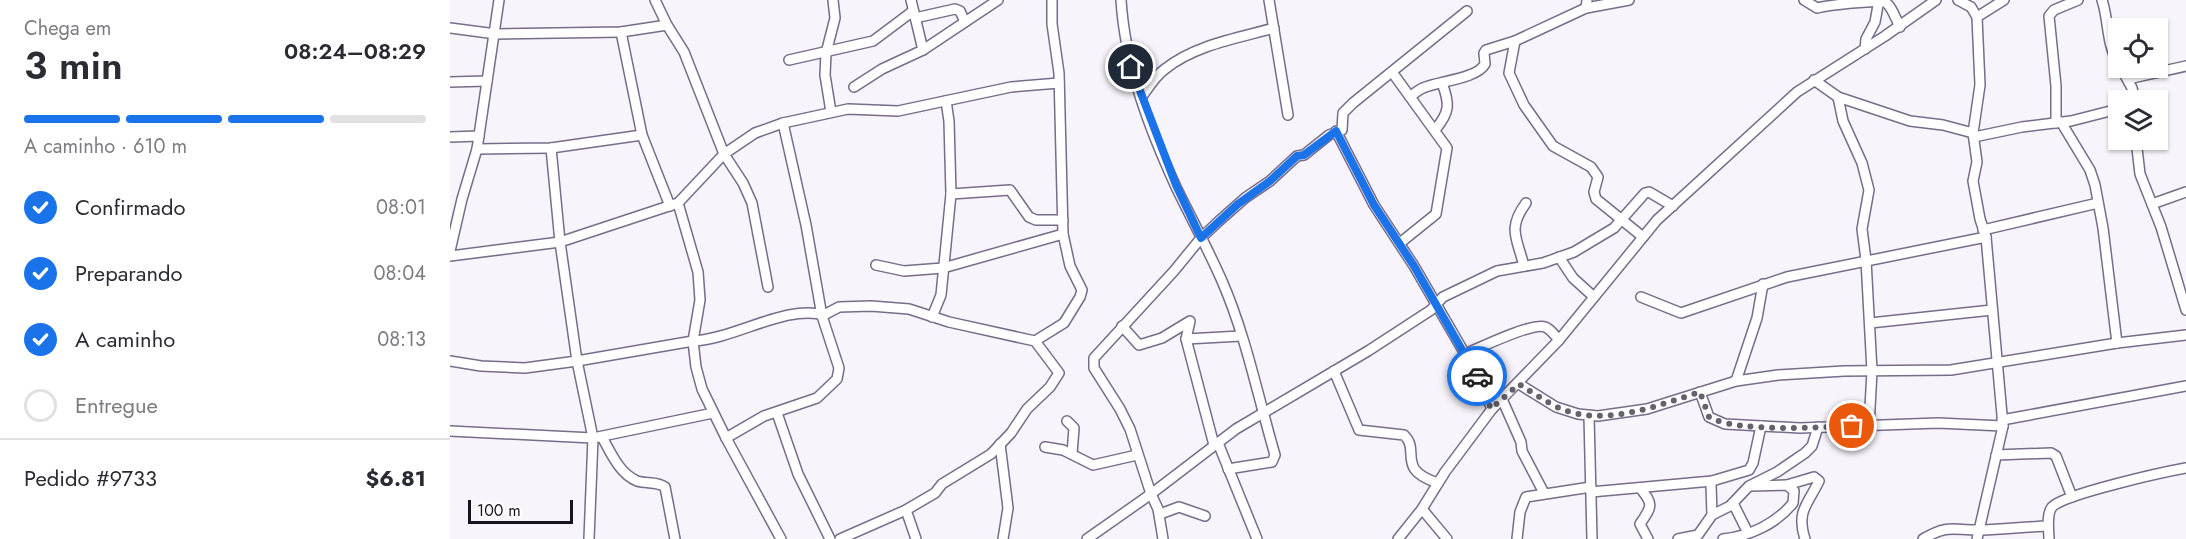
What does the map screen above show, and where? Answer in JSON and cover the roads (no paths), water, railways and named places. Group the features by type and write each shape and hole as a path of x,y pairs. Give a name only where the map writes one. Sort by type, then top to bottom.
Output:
{"street":[{"path":"450,251 477,149 496,34 499,0"},
{"path":"655,0 684,52 724,154 743,183 752,203 768,287"},
{"path":"831,112 825,75 826,53 835,18 833,0"},
{"path":"911,0 923,50"},
{"path":"854,87 882,69 923,50 998,0"},
{"path":"1035,341 1064,323 1082,291 1070,266 1063,234 1059,83 1052,0"},
{"path":"1121,0 1128,55 1141,98 1176,185 1222,281 1241,336 1275,455 1274,459 1264,464 1228,468"},
{"path":"1269,0 1288,115"},
{"path":"1411,96 1425,87 1480,70 1485,64 1484,52 1486,50 1515,41 1586,4 1629,0"},
{"path":"1804,0 1817,8 1879,0 1887,4 1900,27"},
{"path":"1865,49 1866,39 1875,22 1879,0"},
{"path":"1398,539 1422,509 1491,409 1519,384 1559,340 1643,237 1673,206 1780,105 1814,80 1900,27 1936,0"},
{"path":"1958,0 1971,7 1977,18 1980,85 1973,135 1977,162 1973,181 1984,234 2002,423 1978,535"},
{"path":"1977,18 2004,0"},
{"path":"2078,0 2054,10 2049,16 2058,122 2093,177 2117,343"},
{"path":"2102,0 2108,34"},
{"path":"789,60 873,41 914,14 956,9 960,11 965,22"},
{"path":"1163,539 1160,514 1137,455 1130,429 1093,364 1097,353 1174,272 1201,238 1238,204 1270,181 1297,156 1304,155 1342,129 1344,113 1353,103 1467,11"},
{"path":"450,28 496,34 621,32 667,25"},
{"path":"1141,98 1160,73 1178,59 1205,48 1274,28"},
{"path":"621,32 642,135 674,204 698,272 700,300 693,341 696,367 702,389 780,539"},
{"path":"1515,41 1509,73 1524,105 1553,146 1591,167 1598,177 1594,196 1643,237"},
{"path":"2132,90 2128,79 2186,66"},
{"path":"1392,72 1448,148 1438,209 1433,218 1400,243"},
{"path":"1814,80 1838,97 1910,121 1943,126 1973,135 2058,122 2108,111"},
{"path":"450,82 487,81"},
{"path":"450,256 560,242 674,204 724,154 754,134 783,123 848,109 898,111 979,92 1059,83"},
{"path":"1436,130 1444,119 1448,103 1442,83"},
{"path":"1838,97 1843,121 1862,164 1869,190 1862,224 1872,371 1869,426"},
{"path":"932,317 941,295 951,194 950,121 946,101"},
{"path":"726,438 757,419 817,398 837,379 838,368 822,315 806,225 783,123"},
{"path":"1336,131 1374,205 1400,243 1465,354 1485,392 1491,409"},
{"path":"477,149 551,148 642,135"},
{"path":"450,137 478,136"},
{"path":"551,148 560,242 577,361 597,437 589,539"},
{"path":"2137,150 2139,174 2152,204 2186,309"},
{"path":"951,194 1010,190 1029,217 1036,220 1063,220"},
{"path":"1087,539 1102,535 1216,444 1431,310 1443,297 1491,273 1543,263 1586,245 1614,228 1647,192 1673,206"},
{"path":"2152,204 2186,192"},
{"path":"450,198 462,199"},
{"path":"1524,266 1514,226 1516,217 1526,203"},
{"path":"1641,297 1681,313 1787,277 1984,234 2098,203"},
{"path":"876,265 904,271 943,268 1063,234"},
{"path":"1558,257 1573,278 1594,297"},
{"path":"1736,381 1757,318 1763,284"},
{"path":"450,361 481,366 525,368 577,361 711,340 777,316 822,315 839,307 871,306 909,309 932,317 1035,341 1059,372 1050,387 1027,409 992,454 942,484 935,493 906,510 840,539"},
{"path":"1870,323 1992,310"},
{"path":"1122,326 1139,345 1162,338 1190,321 1186,339 1216,444 1257,539"},
{"path":"1465,354 1540,326 1550,330 1559,340"},
{"path":"1519,384 1556,406 1589,416 1647,409 1736,381 1778,375 1951,370 2117,343 2186,335"},
{"path":"1186,339 1241,336"},
{"path":"1334,371 1359,430 1404,435 1408,438 1414,469 1423,478 1438,483"},
{"path":"1700,392 1709,417 1725,424 1818,427 2002,423 2186,386"},
{"path":"1502,399 1521,442 1522,451 1544,493"},
{"path":"450,431 597,437 713,413"},
{"path":"777,413 798,474 830,539"},
{"path":"1589,416 1592,539"},
{"path":"1067,421 1074,428 1072,454"},
{"path":"1516,539 1524,501 1531,496 1544,493 1640,488 1712,481 1749,470 1753,463 1761,426"},
{"path":"1712,514 1733,503 1749,486 1777,472 1805,453 1812,446 1818,427"},
{"path":"597,437 623,472 639,482 661,484 665,487 675,539"},
{"path":"1000,444 1008,508 1003,539"},
{"path":"1045,447 1057,448 1094,465 1137,455"},
{"path":"1995,455 2051,453 2056,456 2073,497"},
{"path":"2049,539 2048,526 2053,506 2073,497 2146,476 2186,468"},
{"path":"1749,486 1787,485 1814,477 1819,481 1805,503 1801,515 1805,539"},
{"path":"1678,539 1704,538 1712,514 1710,485 1712,481"},
{"path":"1723,539 1748,533 1770,524 1788,509 1793,503 1794,490 1787,485"},
{"path":"1640,488 1650,500 1650,509 1640,524 1648,539"},
{"path":"1733,503 1748,533"},
{"path":"1160,514 1179,507 1206,516"},
{"path":"1422,509 1447,539"},
{"path":"906,510 916,539"},
{"path":"1923,539 1942,529 1964,528 1978,535 2048,526"}]}
